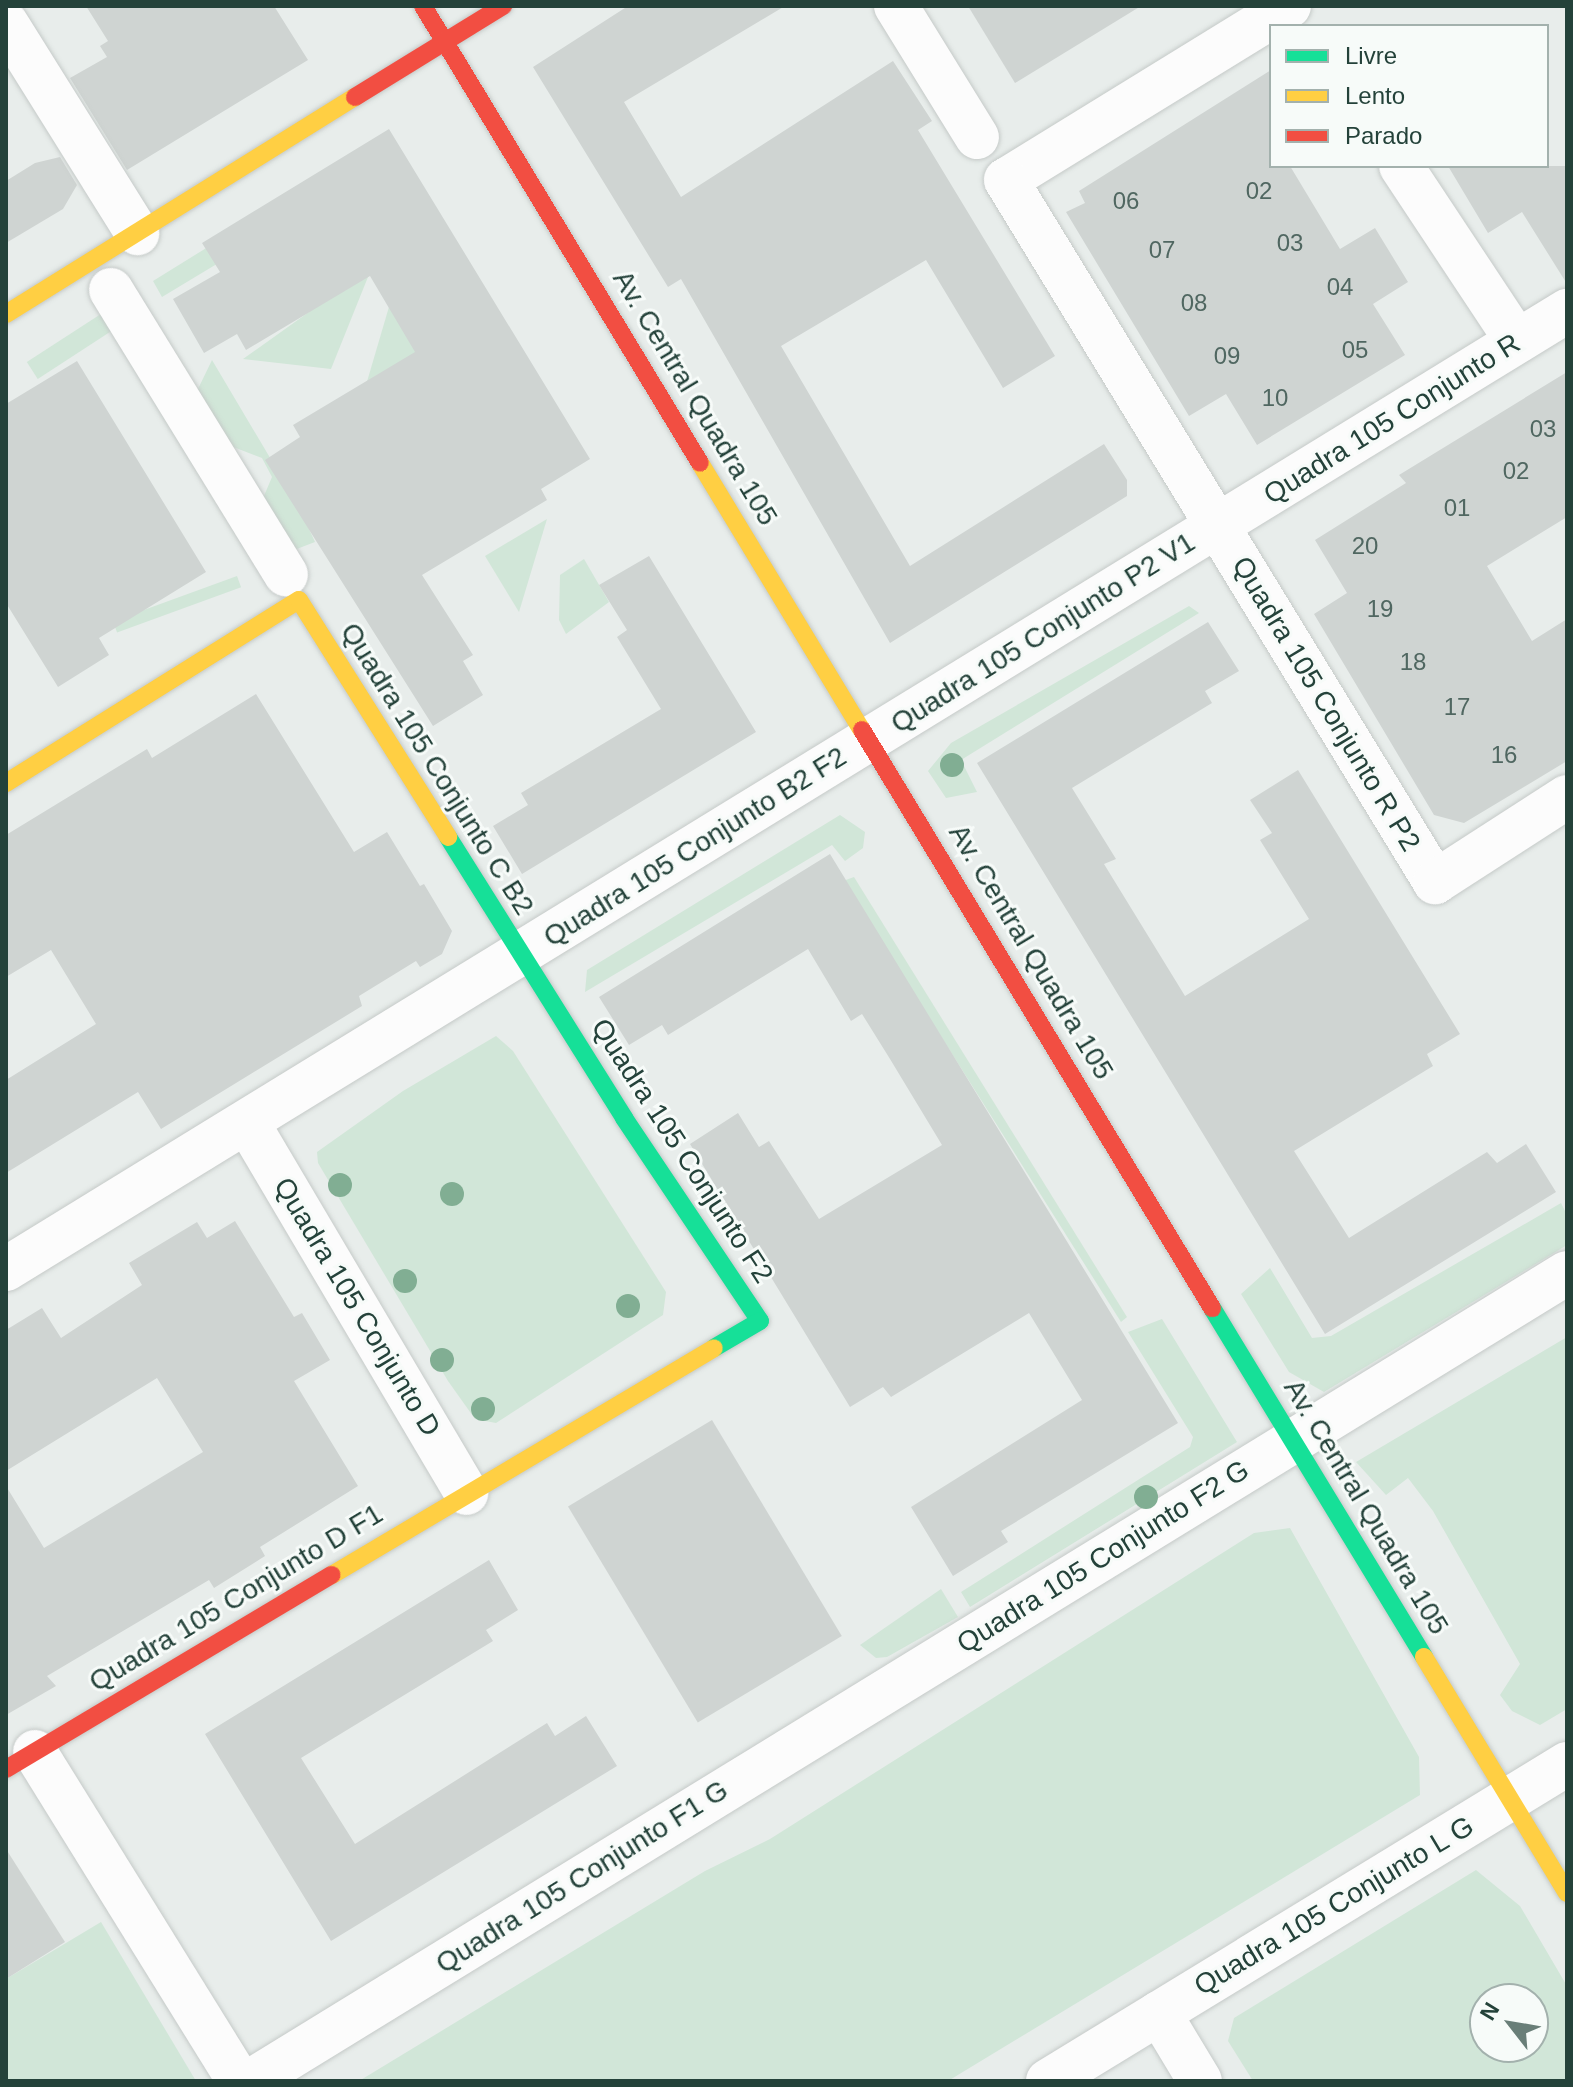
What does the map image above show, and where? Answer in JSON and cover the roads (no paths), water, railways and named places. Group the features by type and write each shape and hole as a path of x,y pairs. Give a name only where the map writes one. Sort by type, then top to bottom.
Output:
{"street":[{"name":"Av. Central Quadra 105","path":"423,6 1567,1893"},
{"path":"6,314 503,6"},
{"path":"896,6 977,137"},
{"path":"1292,6 1306,24"},
{"name":"Quadra 105 Conjunto R P2","path":"1292,6 1006,180 1435,882 1567,797"},
{"path":"6,23 137,233"},
{"path":"1402,168 1517,341"},
{"path":"111,290 286,574"},
{"name":"Quadra 105 Conjunto R","path":"1218,526 1567,311"},
{"name":"Quadra 105 Conjunto P2 V1","path":"869,740 1218,526"},
{"name":"Quadra 105 Conjunto C B2","path":"6,783 299,600 521,953"},
{"name":"Quadra 105 Conjunto B2 F2","path":"6,1269 869,740"},
{"name":"Quadra 105 Conjunto F2","path":"521,953 760,1321 701,1357"},
{"name":"Quadra 105 Conjunto D","path":"247,1122 466,1493"},
{"name":"Quadra 105 Conjunto F2 G","path":"914,1674 1567,1273"},
{"name":"Quadra 105 Conjunto D F1","path":"20,1760 466,1493 701,1357"},
{"name":"Quadra 105 Conjunto F1 G","path":"251,2081 914,1674"},
{"path":"20,1760 239,2081"},
{"name":"Quadra 105 Conjunto L G","path":"1048,2081 1567,1764"},
{"path":"1159,2013 1200,2081"}]}
